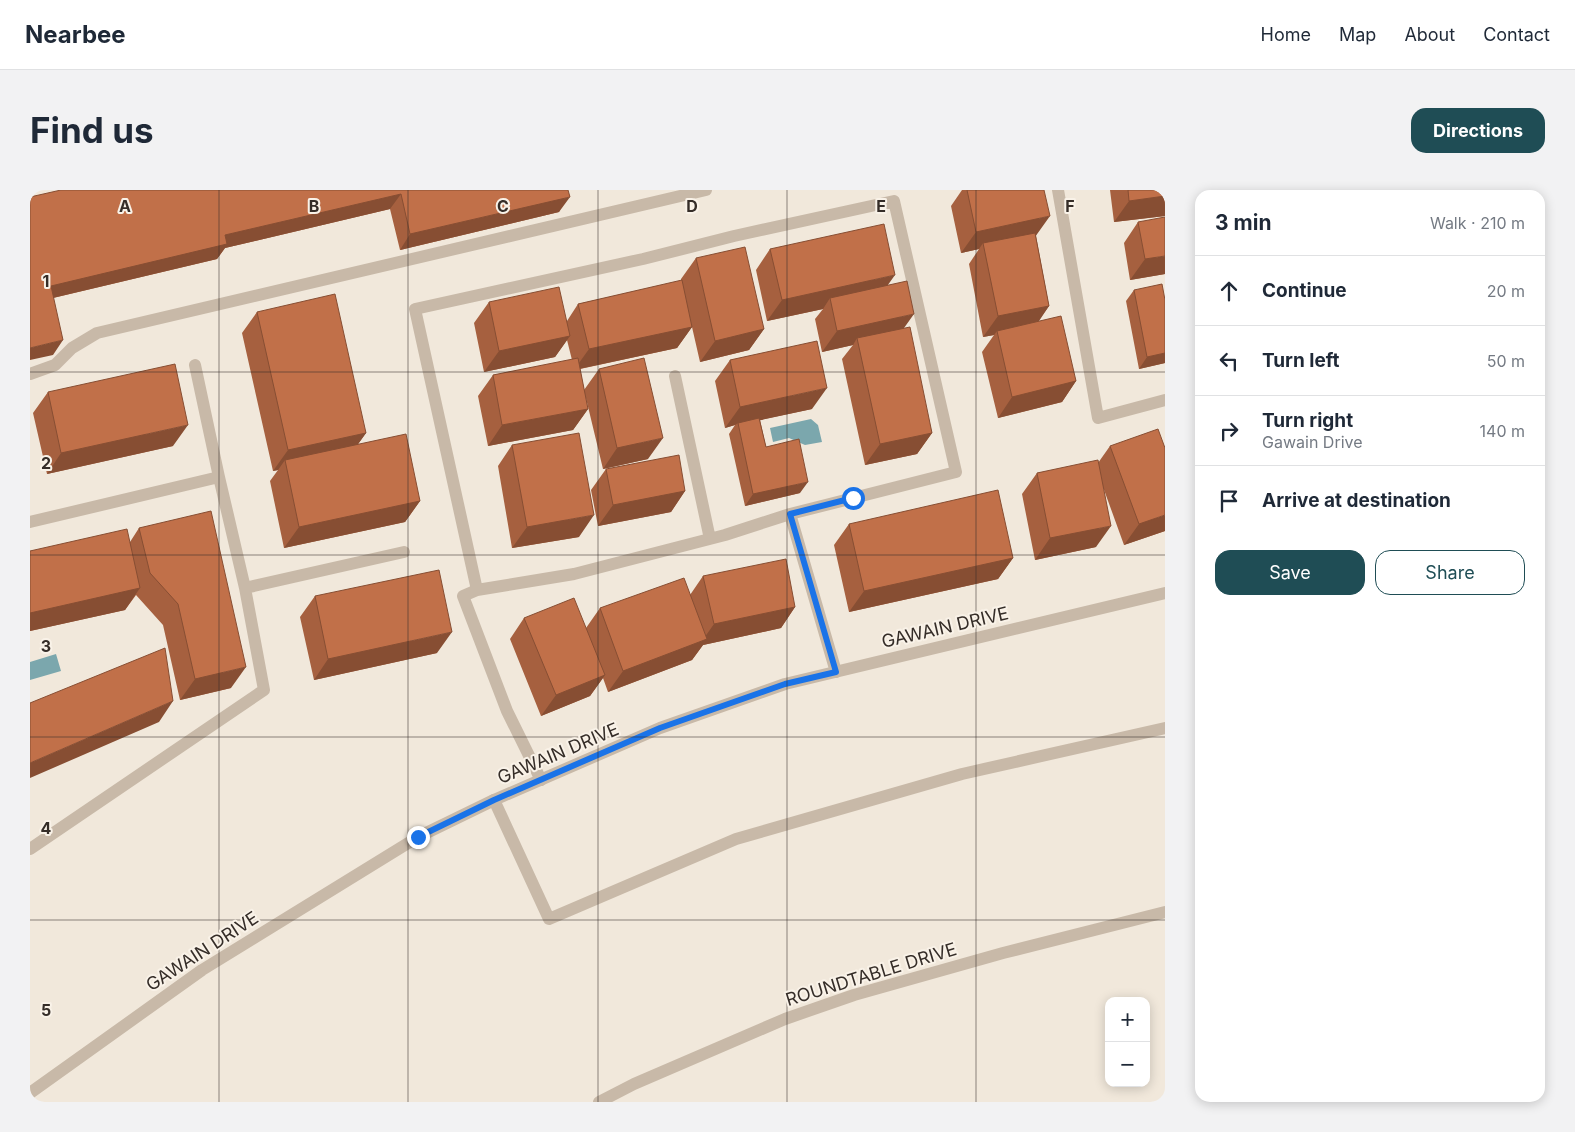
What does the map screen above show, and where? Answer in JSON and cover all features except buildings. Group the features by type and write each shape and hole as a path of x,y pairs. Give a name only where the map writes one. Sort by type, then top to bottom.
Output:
{"street":[{"path":"30,374 55,365 72,348 97,333 706,190"},
{"path":"1058,190 1098,418 1165,400"},
{"path":"477,590 415,309 894,201 956,472 790,514 710,539 574,574 477,590 463,596 507,711 541,780"},
{"path":"30,849 264,690 245,588 195,365"},
{"path":"674,376 710,539"},
{"path":"30,522 219,477"},
{"path":"790,514 836,672"},
{"path":"245,588 404,552"},
{"name":"GAWAIN DRIVE","path":"30,1093 202,970 410,841 494,800 660,728 785,684 1165,593"},
{"path":"494,800 549,919 736,840 962,774 1165,728"},
{"name":"ROUNDTABLE DRIVE","path":"599,1102 634,1084 785,1019 854,995 1012,951 1165,912"}],"water":[{"path":"811,419 818,425 822,442 805,445 789,438 773,442 770,428"},
{"path":"56,654 61,671 30,680 30,662"}],"route":[{"path":"418,837 494,800 660,728 785,684 836,672 790,514 853,498"}]}
